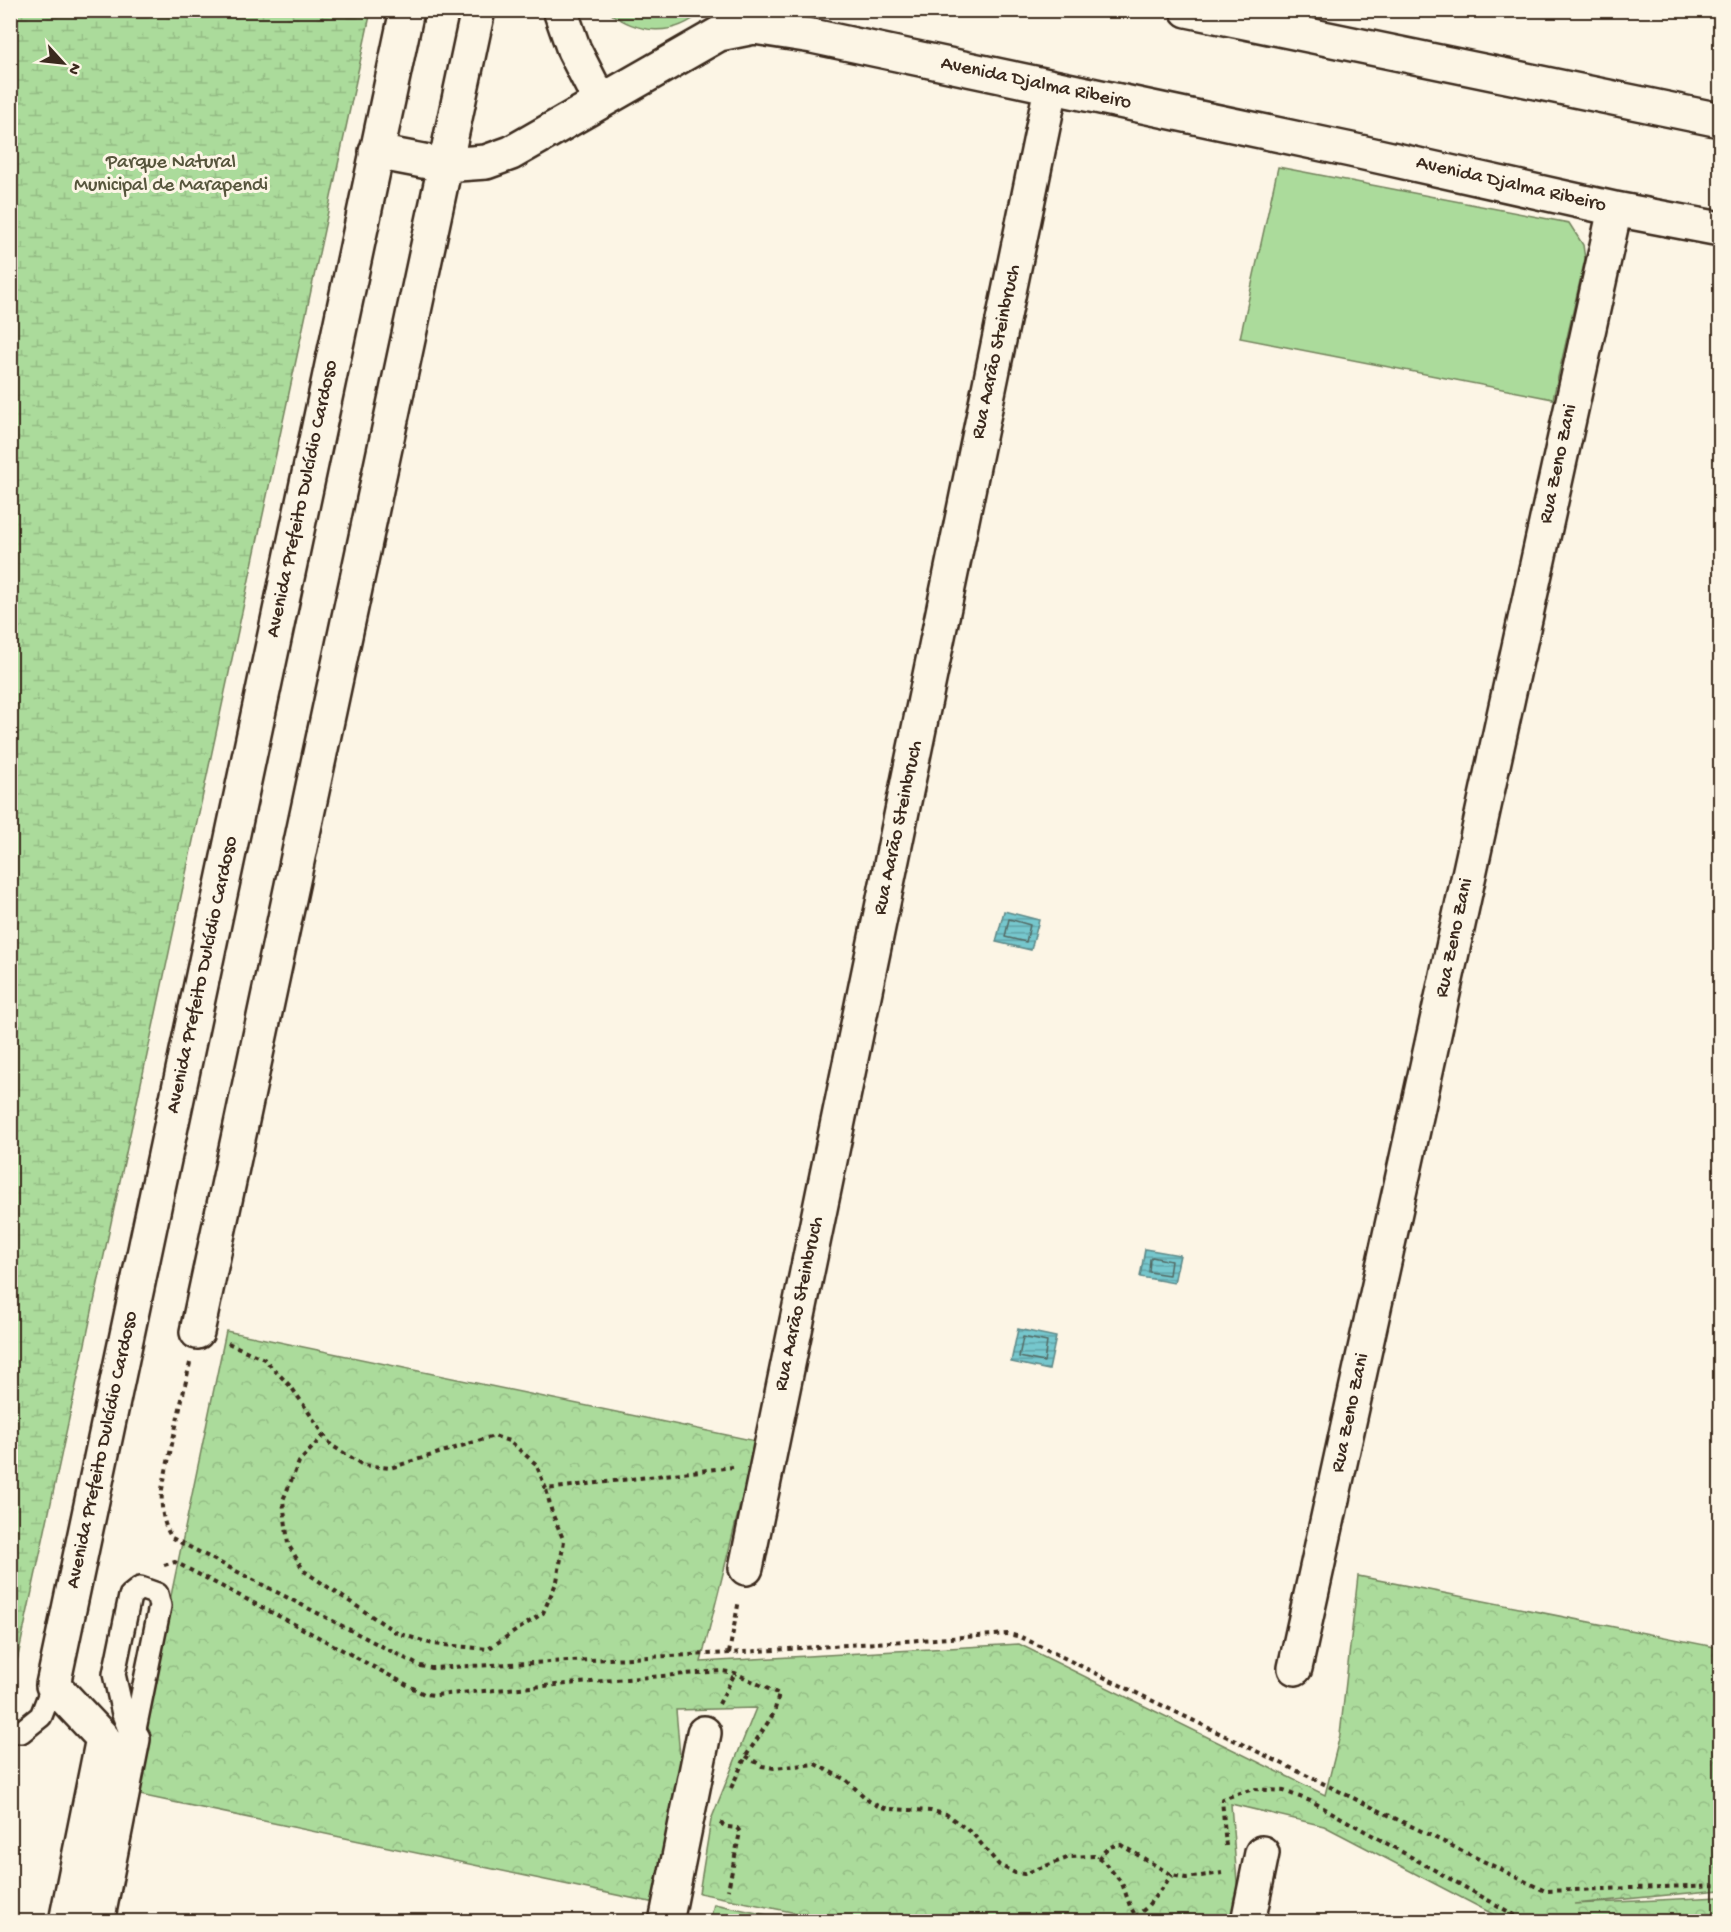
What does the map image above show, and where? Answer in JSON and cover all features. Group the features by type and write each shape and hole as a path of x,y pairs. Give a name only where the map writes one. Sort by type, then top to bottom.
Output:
{"street":[{"name":"Avenida Prefeito Dulcídio Cardoso","path":"53,1685 407,10"},
{"path":"197,1332 478,10"},
{"path":"560,10 574,50 600,101"},
{"path":"1187,10 1720,120"},
{"name":"Avenida Djalma Ribeiro","path":"376,152 444,165 486,162 511,153 719,34 754,27 812,36 1351,150 1615,209 1720,229"},
{"name":"Rua Aarão Steinbruch","path":"746,1568 1052,88"},
{"name":"Rua Zeno Zani","path":"1295,1668 1615,209"},
{"path":"53,1685 103,1738 66,1922"},
{"path":"666,1922 704,1733"},
{"path":"97,1922 133,1739"},
{"path":"1248,1922 1262,1853"}],"lane":[{"path":"140,1588 156,1594 160,1606 133,1739 123,1714 114,1674 130,1596 140,1588"},
{"path":"10,1731 21,1732 41,1716 53,1685"}],"path":[{"path":"324,1435 299,1462 283,1500 288,1544 304,1571 397,1632 433,1644 488,1649 543,1613 557,1581 564,1541 536,1464 509,1441 494,1436 390,1468 363,1465 331,1445 292,1388 264,1359 197,1332 162,1489 161,1504 166,1530 172,1538 420,1666 431,1668 729,1653 1008,1634 1021,1637 1545,1891 1720,1885"},
{"path":"546,1489 767,1464"},
{"path":"149,1591 155,1568 175,1562 424,1694 436,1695 722,1671 735,1673 779,1694 774,1713 746,1756 728,1793"},
{"path":"729,1653 746,1568"},
{"path":"746,1756 762,1766 774,1768 815,1764 846,1780 869,1801 880,1807 946,1814 973,1834 999,1865 1015,1874 1024,1874 1070,1857 1083,1855 1098,1859 1104,1862 1122,1883 1139,1922"},
{"path":"1227,1851 1222,1799 1253,1789 1284,1791 1313,1802 1527,1922"},
{"path":"719,1812 720,1823 727,1827 737,1828 740,1832 728,1890"},
{"path":"1098,1859 1106,1848 1121,1845 1172,1875 1185,1878 1228,1872"},
{"path":"1135,1917 1146,1908 1172,1875"},
{"path":"1659,1922 1720,1917"}],"green space":[{"name":"Parque Natural Municipal de Marapendi","path":"10,11 371,11 11,1689"},
{"path":"607,11 703,11 680,26 655,30 631,25"},
{"path":"1278,167 1569,223 1583,245 1585,259 1553,399 1240,338"},
{"path":"226,1331 756,1441 701,1662 1019,1644 1325,1795 1340,1735 1358,1576 1720,1648 1720,1890 1574,1904 1720,1897 1720,1921 1506,1921 1324,1826 1231,1804 1240,1921 835,1921 699,1893 711,1820 756,1708 676,1710 682,1780 655,1903 130,1793"},
{"path":"714,1904 797,1921 710,1921"}],"water":[{"path":"1004,911 1039,920 1031,950 996,942"},
{"path":"1145,1249 1180,1255 1174,1283 1140,1277"},
{"path":"1018,1329 1056,1337 1049,1370 1011,1362"}]}
